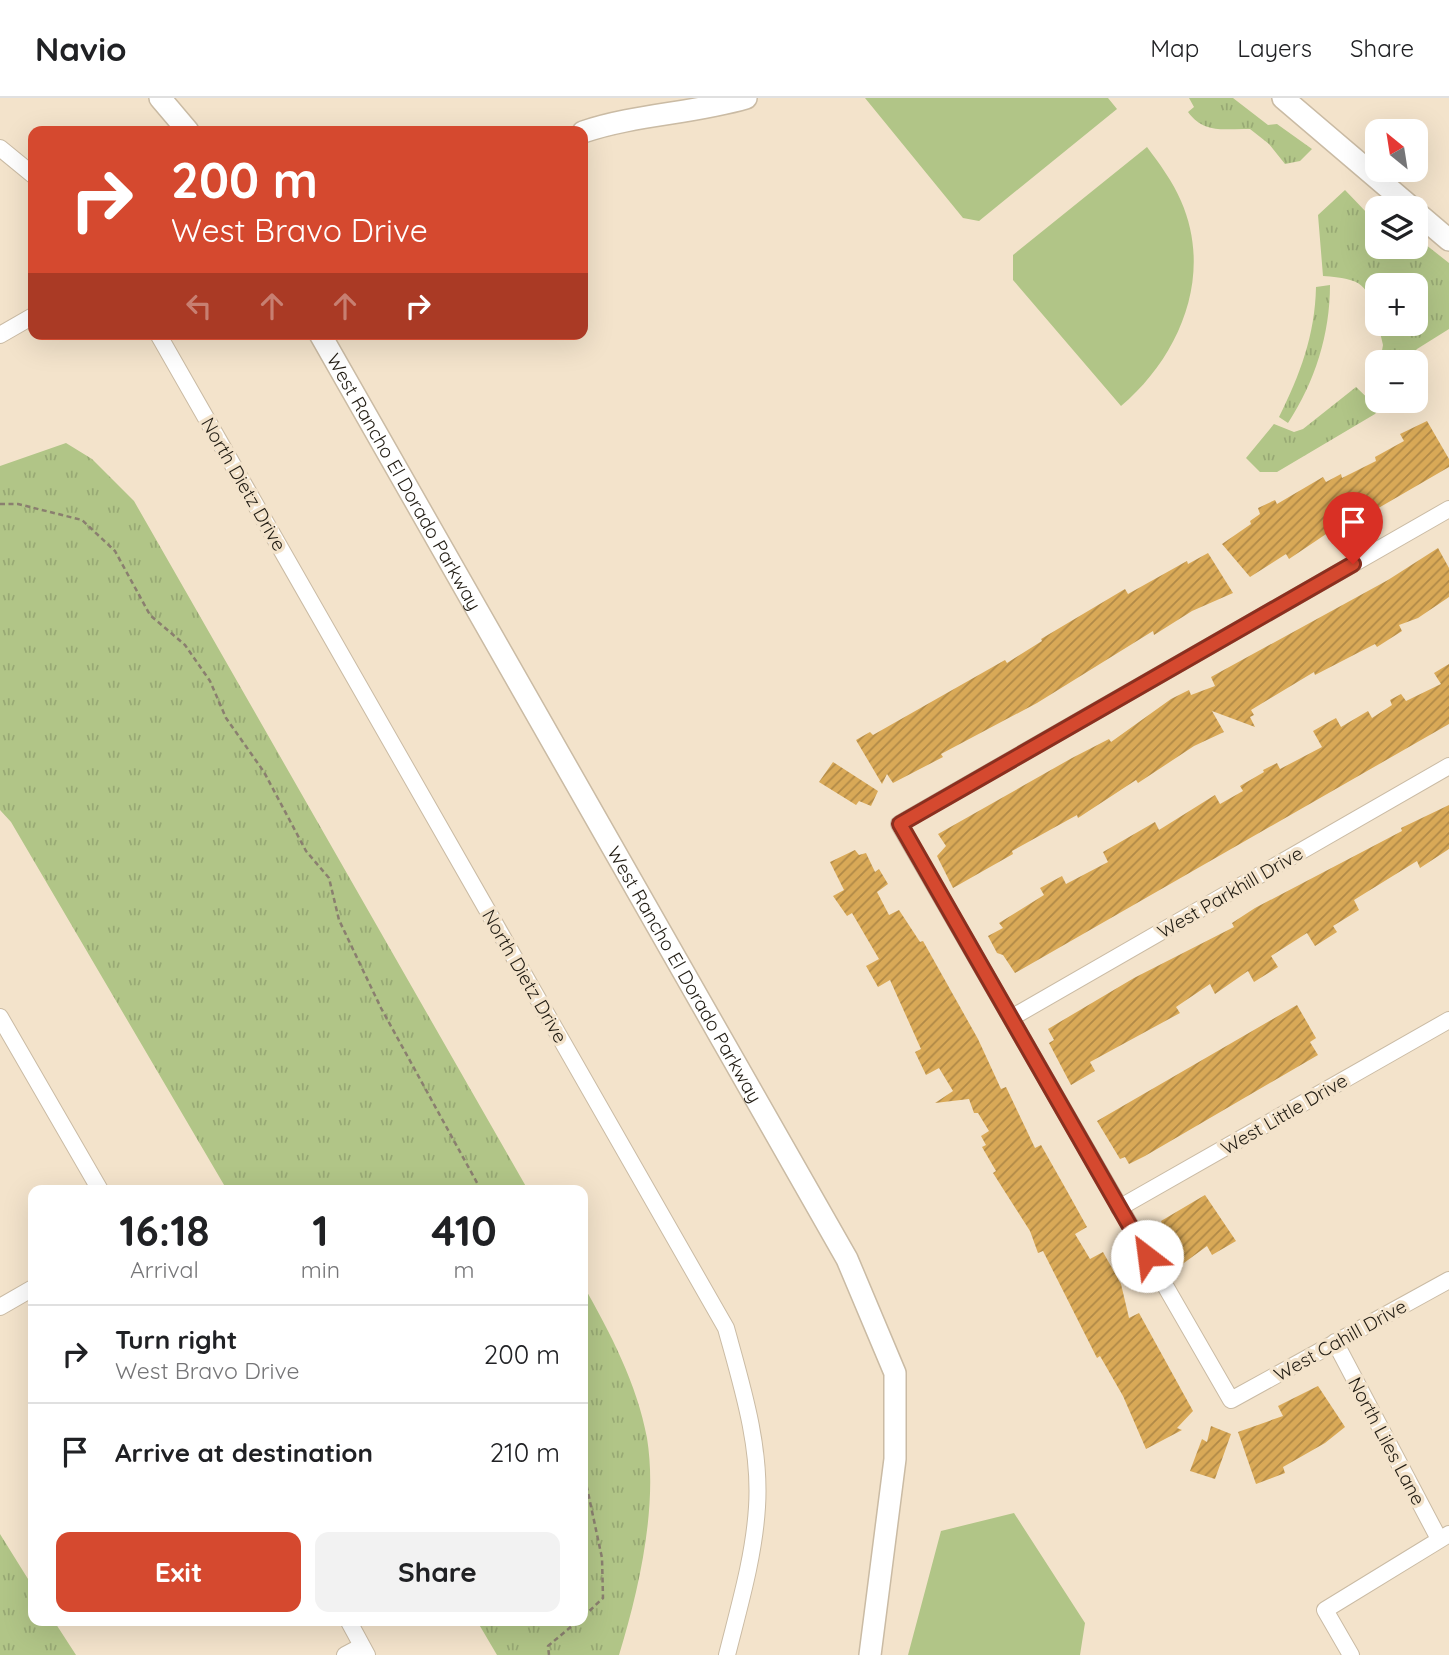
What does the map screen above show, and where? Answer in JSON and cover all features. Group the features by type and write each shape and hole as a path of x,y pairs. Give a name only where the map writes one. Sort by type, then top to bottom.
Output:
{"street":[{"path":"160,98 184,126"},
{"path":"588,130 615,121 709,109 746,98"},
{"path":"1283,98 1398,196"},
{"path":"0,148 28,171"},
{"path":"1428,222 1449,240"},
{"path":"0,335 28,319"},
{"name":"North Dietz Drive","path":"161,340 726,1328 747,1403 754,1449 757,1507 746,1577 727,1655"},
{"name":"West Rancho El Dorado Parkway","path":"323,340 847,1259 895,1373 895,1459 870,1655"},
{"path":"1119,1208 900,824 1449,509"},
{"name":"West Parkhill Drive","path":"1011,1017 1449,766"},
{"path":"0,1017 97,1185"},
{"name":"West Little Drive","path":"1119,1208 1449,1020"},
{"name":"West Cahill Drive","path":"1119,1208 1231,1400 1449,1280"},
{"path":"0,1307 28,1291"},
{"name":"North Liles Lane","path":"1335,1342 1444,1537"},
{"path":"1351,1655 1325,1609 1444,1537"},
{"path":"345,1655 365,1650 351,1626"}],"path":[{"path":"0,504 18,504 82,520 115,551 150,615 185,645 210,681 226,718 264,772 306,850 329,878 339,920 381,1009 478,1185"},
{"path":"588,1492 602,1558 603,1598 588,1612"},
{"path":"549,1655 548,1646 572,1626"}],"green space":[{"path":"865,98 1108,98 1117,109 979,221 963,218"},
{"path":"1189,98 1233,98 1268,125 1277,124 1312,149 1300,161 1285,164 1269,144 1250,129 1216,129 1201,124 1188,112 1194,107"},
{"path":"1147,147 1166,173 1181,201 1190,229 1194,258 1192,286 1174,339 1142,386 1121,406 1013,280 1013,255"},
{"path":"1345,190 1365,211 1365,259 1428,259 1428,246 1449,263 1449,329 1416,350 1382,350 1381,336 1428,336 1428,273 1365,273 1365,290 1347,279 1323,276 1318,215"},
{"path":"1330,285 1327,321 1319,357 1306,391 1288,423 1279,417 1305,354 1313,322 1316,287"},
{"path":"1356,387 1365,396 1365,413 1376,413 1277,472 1260,472 1246,458 1274,424 1294,432 1303,429"},
{"path":"66,443 92,459 134,501 525,1185 224,1185 11,822 0,810 0,466"},
{"path":"588,1294 621,1359 637,1398 647,1438 650,1491 640,1576 619,1655 497,1655 480,1626 588,1626"},
{"path":"1014,1513 1085,1623 1080,1655 908,1655 941,1531"},
{"path":"0,1534 28,1579 28,1626 57,1626 76,1655 0,1655"}],"building":[{"path":"1427,421 1449,459 1449,467 1363,517 1362,514 1338,526 1289,559 1286,554 1250,577 1222,544 1251,524 1250,521 1260,514 1258,508 1275,500 1277,504 1323,477 1326,482 1341,474 1342,478 1376,461 1375,457 1404,441 1400,434"},
{"path":"1438,548 1449,568 1449,597 1418,618 1399,625 1402,631 1377,647 1375,644 1315,675 1314,672 1251,710 1254,715 1250,717 1255,727 1212,711 1224,732 1194,746 1138,783 1136,780 1078,818 1077,815 1012,851 1013,854 953,888 937,856 946,846 938,834 1072,758 1109,739 1111,742 1171,699 1189,690 1191,695 1215,686 1211,677 1388,580"},
{"path":"1208,553 1233,593 1192,611 1154,635 1153,631 1037,703 941,754 943,757 893,783 887,774 882,784 856,740 870,732 873,735 1005,660 1007,663 1042,641 1041,639 1125,589 1128,594 1187,561 1188,564"},
{"path":"1449,664 1449,724 1015,973 1003,955 997,953 988,936 1003,928 999,923 1044,895 1040,888 1062,876 1066,884 1108,862 1103,852 1155,822 1159,830 1215,795 1220,804 1243,791 1240,786 1264,772 1263,770 1277,763 1280,769 1322,747 1313,731 1336,718 1341,727 1368,711 1372,718 1392,705 1390,700 1401,694 1406,701 1441,684 1434,673"},
{"path":"833,762 878,791 871,806 859,801 856,805 819,782"},
{"path":"1449,805 1449,849 1420,868 1417,861 1354,900 1359,910 1333,926 1337,932 1315,946 1307,933 1271,956 1278,967 1254,982 1248,971 1215,994 1210,984 1176,1007 1180,1013 1090,1062 1095,1071 1071,1085 1049,1043 1054,1040 1048,1029 1134,978 1234,927 1232,923 1255,908 1402,831 1401,828"},
{"path":"855,850 859,855 866,853 875,872 879,869 888,884 877,892 889,915 899,910 920,942 923,941 978,1039 1001,1089 1006,1087 1035,1148 1041,1145 1087,1227 1075,1234 1090,1259 1103,1252 1121,1284 1129,1318 1139,1313 1193,1411 1177,1428 1182,1430 1146,1449 1123,1396 1100,1356 1097,1358 1043,1251 1038,1253 1030,1231 993,1173 996,1171 982,1147 986,1145 981,1136 989,1131 978,1113 974,1113 969,1099 935,1103 953,1091 939,1068 926,1075 915,1052 921,1049 890,980 878,987 866,966 879,959 852,913 847,916 833,896 844,890 830,862"},
{"path":"1297,1005 1316,1038 1310,1042 1318,1055 1145,1156 1129,1164 1125,1157 1120,1159 1097,1121"},
{"path":"1205,1195 1236,1241 1212,1255 1207,1246 1173,1271 1158,1240 1166,1234 1161,1221"},
{"path":"1318,1386 1345,1427 1325,1443 1283,1467 1285,1473 1256,1484 1238,1432 1283,1416 1278,1406"},
{"path":"1211,1426 1231,1434 1215,1479 1190,1471 1202,1439 1207,1442"}],"route":[{"path":"1147,1256 900,824 1353,564"}]}
